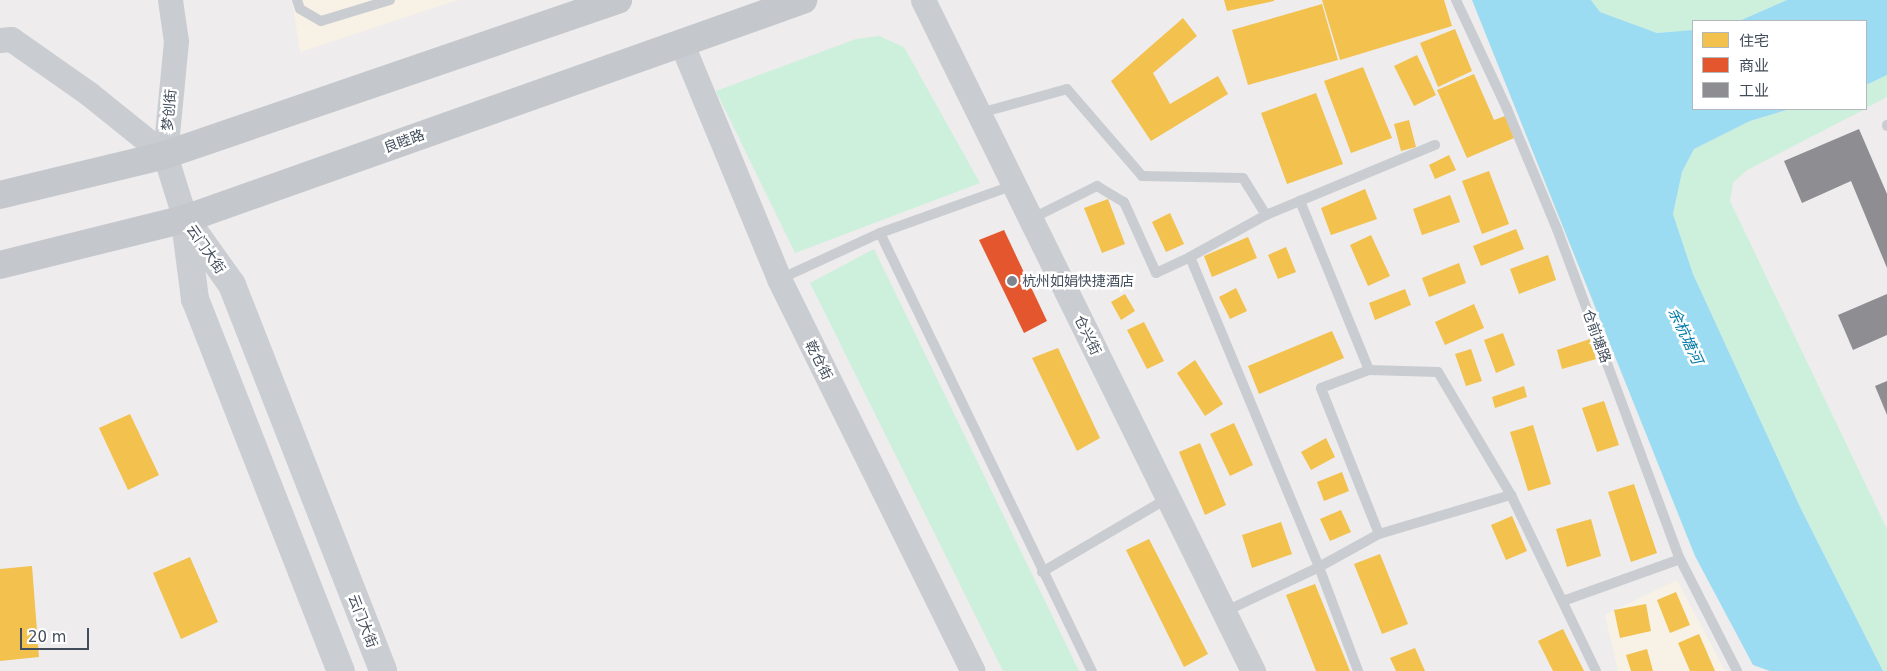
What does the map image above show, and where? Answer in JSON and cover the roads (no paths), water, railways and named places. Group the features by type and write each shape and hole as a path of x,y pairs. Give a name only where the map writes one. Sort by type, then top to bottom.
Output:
{"main road":[{"path":"0,195 165,155 618,0"},
{"name":"良睦路","path":"0,265 185,218 803,0"},
{"name":"云门大街","path":"185,218 195,299 341,671"},
{"name":"云门大街","path":"185,218 232,285 383,671"}],"street":[{"name":"梦创街","path":"170,0 176,41 165,155 185,218"},
{"name":"仓兴街","path":"923,0 1253,671"},
{"path":"4,36 88,93 165,155"},
{"name":"乾仓街","path":"681,42 779,279 973,671"}],"lane":[{"path":"297,0 300,9 321,21 390,0"},
{"name":"仓前塘路","path":"1456,0 1507,108 1557,229 1680,559 1737,671"},
{"path":"979,113 1067,89 1142,176 1243,178 1266,215"},
{"path":"1031,219 1097,186 1124,202 1156,273 1190,257 1266,215 1435,145"},
{"path":"779,279 880,233 1014,185"},
{"path":"1300,201 1369,370"},
{"path":"880,233 1042,572 1092,671"},
{"path":"1190,257 1319,567 1358,671"},
{"path":"1379,534 1322,388 1369,370 1438,372 1511,495 1596,671"},
{"path":"1224,612 1319,567 1379,534 1511,495"},
{"path":"1042,572 1168,498"},
{"path":"1563,601 1680,559"}],"water":[{"name":"余杭塘河","path":"1472,0 1591,0 1600,12 1657,33 1692,30 1692,110 1787,110 1750,121 1694,149 1682,172 1673,214 1693,274 1801,509 1883,671 1770,671 1753,665 1695,556"},
{"path":"1787,0 1887,0 1887,75 1867,85 1867,20 1741,20"}],"place":[{"name":"杭州如娟快捷酒店","path":"1012,281"}]}
